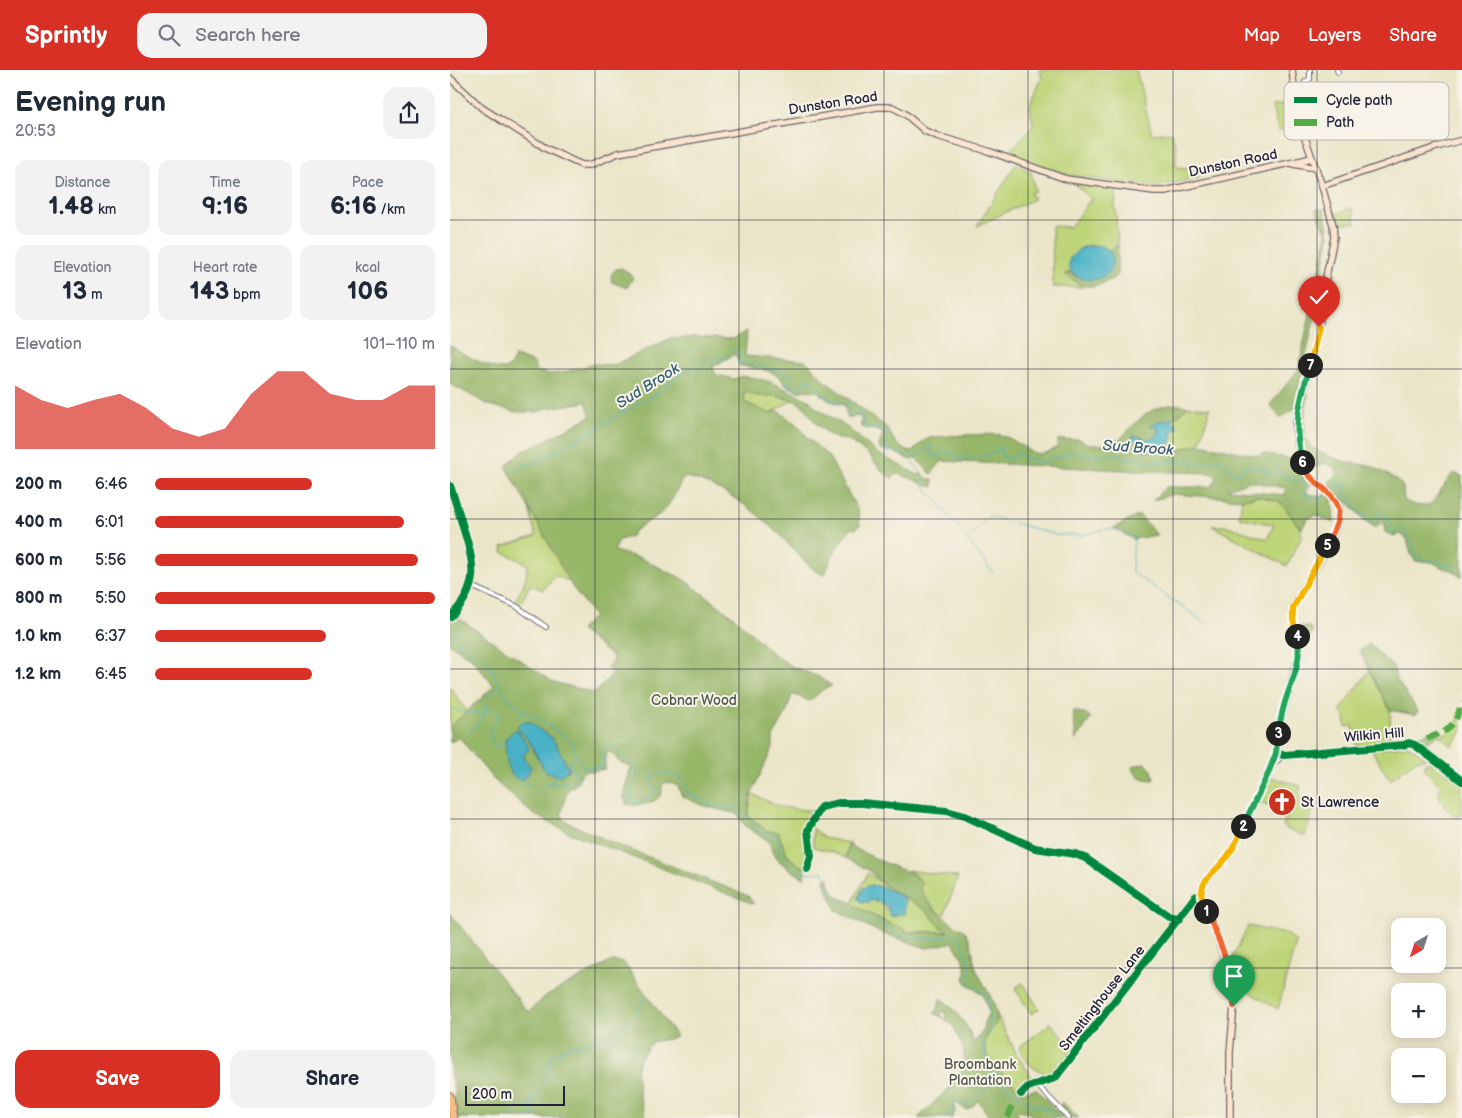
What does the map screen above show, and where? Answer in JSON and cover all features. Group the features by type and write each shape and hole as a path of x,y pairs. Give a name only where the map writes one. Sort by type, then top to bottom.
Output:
{"highway":[{"path":"450,1096 453,1118"}],"main road":[{"name":"Dunston Road","path":"450,78 482,108 547,149 582,165 593,164 618,153 877,107 892,107 904,112 926,131 937,136 988,151 1066,180 1154,191 1165,191 1312,158"},
{"path":"1230,1118 1233,986 1218,936 1200,895 1204,883 1232,848 1272,765 1276,753 1280,722 1299,655 1299,642 1293,619 1293,608 1331,536 1339,515 1338,504 1329,492 1308,475 1303,466 1298,447 1296,424 1319,327 1323,292 1334,237 1333,225 1322,186 1306,140"},
{"path":"1322,186 1462,140"},
{"name":"Dunston Road","path":"1291,163 1316,168"},
{"path":"450,486 472,561 470,586 461,606 451,616"}],"street":[{"path":"1305,82 1312,80 1310,70"},
{"path":"470,586 516,606 546,627"},
{"name":"Wilkin Hill","path":"1276,753 1284,755 1404,745 1409,743 1415,745 1462,781"},
{"path":"1272,765 1284,755"},
{"name":"Smeltinghouse Lane","path":"1069,1118 1037,1085 1055,1078 1195,897 1200,895"}],"green space":[{"path":"1039,70 1136,70 1152,134 1171,132 1176,146 1176,167 1192,168 1199,178 1154,187 1067,175 1008,153 1033,126 1030,105 1042,78"},
{"path":"1284,105 1284,129 1278,131 1272,106"},
{"path":"1016,164 1031,171 1035,191 1030,193 1034,199 977,226"},
{"path":"1075,184 1117,189 1115,204 1118,245 1109,250 1094,246 1081,248 1070,258 1069,268 1071,273 1066,273 1076,283 1084,287 1053,287 1052,226 1070,227 1091,199"},
{"path":"1352,208 1356,223 1337,223 1335,214"},
{"path":"1316,209 1324,209 1329,236 1316,311 1294,409 1280,418 1270,405 1298,370 1327,234"},
{"path":"1118,245 1117,276 1096,286 1084,286 1065,274 1071,273 1077,277 1110,271 1112,255 1109,250"},
{"path":"622,268 633,277 627,288 612,282 611,275 616,269"},
{"name":"Cobnar Wood","path":"747,331 745,356 806,361 825,381 887,428 895,442 904,450 912,452 930,438 995,434 1009,438 1034,453 1041,454 1049,452 1058,446 1058,440 1079,439 1088,444 1110,445 1115,440 1119,441 1141,418 1157,408 1176,405 1187,406 1178,416 1151,426 1156,426 1158,429 1158,435 1155,437 1148,439 1138,436 1137,441 1143,450 1164,452 1170,448 1174,451 1200,444 1260,456 1261,453 1296,460 1302,473 1311,484 1306,493 1321,497 1327,493 1332,500 1334,523 1316,515 1307,519 1301,530 1284,506 1278,501 1258,496 1242,499 1174,494 1153,500 1166,487 1211,487 1217,478 1212,473 942,461 931,474 916,458 910,460 892,451 880,450 879,445 883,434 877,430 860,426 862,421 859,416 848,418 844,405 828,400 817,391 804,390 801,392 785,385 772,372 740,366 736,355 714,366 713,369 716,375 734,379 742,376 768,381 809,400 817,408 848,428 877,453 918,475 922,473 926,478 933,480 933,487 898,474 892,478 882,471 868,454 847,439 838,439 825,432 815,422 807,409 800,404 781,397 758,396 744,392 744,402 770,414 777,410 797,425 829,457 858,511 860,525 856,529 851,528 842,539 825,575 815,571 770,525 737,500 712,486 686,477 682,480 665,509 636,529 630,537 619,540 614,551 640,558 683,579 734,617 773,654 793,667 819,677 832,686 825,688 810,701 792,694 786,714 773,737 773,747 750,797 748,816 767,831 778,832 790,857 805,868 804,878 778,860 773,854 768,841 746,826 738,814 690,800 682,796 678,786 668,782 662,784 660,796 652,802 641,805 626,804 623,794 631,767 618,761 608,751 605,759 605,769 583,771 576,784 567,791 561,814 565,821 613,843 748,896 754,904 570,833 533,814 493,779 459,737 450,743 450,727 494,686 473,660 450,644 450,622 457,617 553,682 595,693 613,673 607,668 614,658 580,630 594,616 573,588 506,466 522,451 591,416 586,402 547,408 538,412 516,412 489,405 450,384 450,345 489,366 504,369 510,366 515,356 534,363 536,371 548,374 561,373 595,364 614,365 673,337 676,339 694,337 733,339","holes":["1250,481 1286,488 1284,495 1227,489","532,722 535,728 554,741 569,769 565,773 536,756 531,744 517,726","514,731 525,761 512,775 506,739"]},
{"path":"743,392 756,396 772,395 792,400 770,414 744,402"},
{"path":"1307,394 1304,420 1306,441 1319,452 1345,462 1371,466 1397,480 1403,487 1404,500 1420,506 1431,504 1453,473 1462,476 1462,578 1452,570 1432,562 1415,561 1407,539 1401,534 1393,536 1385,532 1384,520 1376,528 1364,520 1349,503 1325,486 1338,474 1334,467 1326,463 1317,467 1306,465 1301,446 1300,421"},
{"path":"1187,406 1210,408 1200,444 1174,451 1170,448 1176,423 1172,419"},
{"path":"1258,496 1278,501 1284,506 1301,530 1302,536 1287,566 1212,526 1227,526 1267,539 1274,525 1239,517 1242,499"},
{"path":"529,508 570,582 555,575 543,590 530,585 520,604 515,601 525,579 527,564 503,552 502,547 536,536"},
{"path":"1139,515 1157,535 1133,539 1114,528"},
{"path":"1297,626 1310,627 1313,632 1302,648"},
{"path":"1370,644 1393,667 1397,680 1418,711 1415,715 1390,710 1361,654 1360,650"},
{"path":"1369,671 1390,710 1391,743 1356,746 1353,726 1346,727 1345,716 1340,711"},
{"path":"450,687 467,712 450,727"},
{"path":"1073,711 1087,714 1091,718 1076,740"},
{"path":"1459,719 1462,722 1462,732 1452,746 1439,735 1447,733"},
{"path":"1434,730 1439,735 1425,742 1446,760 1444,763 1418,745 1417,737"},
{"path":"1408,745 1427,758 1416,760 1390,780 1372,750"},
{"path":"1425,762 1433,762 1431,765 1434,766 1436,764 1462,784 1462,816 1454,816 1442,803 1438,794 1440,786 1425,769"},
{"path":"1145,763 1152,770 1154,780 1141,777 1132,768 1133,766"},
{"path":"1271,777 1301,786 1299,795 1314,809 1305,836 1283,826 1287,813 1258,801"},
{"path":"752,794 781,807 814,811 815,813 806,831 808,856 805,868 790,857 778,832 767,831 748,816"},
{"path":"813,828 824,838 849,843 846,858 833,852 813,847"},
{"name":"Broombank Plantation","path":"849,843 852,847 914,876 923,884 920,887 922,893 935,909 966,932 971,943 977,971 996,1009 997,1022 987,1036 985,1046 991,1061 1022,1092 1037,1089 1057,1112 1062,1102 1079,1118 1041,1118 1020,1110 1016,1112 1021,1118 990,1118 978,1100 966,1110 955,1102 953,1106 955,1112 952,1118 918,1118 954,1083 964,1067 964,1051 953,1025 946,1021 944,1011 940,1013 944,1018 935,1014 941,998 961,1018 974,1043 984,1030 984,1023 989,1012 983,995 965,981 964,977 967,973 965,963 953,942 927,948 879,932 836,910 824,881 828,876 831,887 837,896 888,923 908,932 948,932 940,927 929,913 921,907 891,890 870,871 846,858"},
{"path":"907,870 958,877 944,916 923,895 919,887 923,884 915,875"},
{"path":"868,873 891,890 921,907 950,932 908,932 852,903","holes":["863,888 899,914 892,917 882,904 858,898"]},
{"path":"450,913 528,1012 547,995 612,961 623,962 677,1037 652,1042 638,1064 638,1085 647,1118 455,1118 455,1092 450,1073"},
{"path":"1248,926 1286,934 1296,942 1278,1009 1237,985 1230,963"},
{"path":"1023,983 1039,1009 1031,1014 1015,988"},
{"path":"997,1015 1017,1055 1036,1083 1027,1086 1021,1091 997,1069 987,1055 985,1040 995,1023"},
{"path":"1050,1022 1073,1049 1052,1076 1031,1066 1024,1058 1019,1047 1049,1025"}],"water":[{"path":"1095,245 1105,247 1112,254 1111,269 1108,273 1093,280 1076,276 1069,268 1070,258 1079,249"},
{"path":"1172,419 1178,428 1173,431 1172,435 1174,437 1171,440 1170,448 1164,452 1143,450 1141,445 1132,438 1133,436 1148,439 1154,437 1158,435 1158,429 1156,426 1150,426 1156,422"},
{"path":"522,722 532,722 538,729 551,737 569,769 560,776 547,772 543,768 531,744 517,726"},
{"path":"517,729 529,749 524,757 531,766 526,776 521,779 515,778 512,775 508,767 506,753 505,739"},
{"path":"871,885 883,887 905,899 904,915 890,916 887,906 873,899 868,902 861,902 858,899 863,888"}],"waterway":[{"name":"Sud Brook","path":"510,470 535,463 661,391 673,379 682,376 682,373 690,369 699,370 704,361 713,363 717,358 727,358 735,349 739,352 740,358 738,363 756,364 769,371 775,369 792,376 791,383 786,384 794,388 803,387 808,379 811,380 826,396 848,404 851,410 848,415 849,417 861,413 865,428 880,429 885,433 887,440 883,450 906,456 913,457 929,447 933,447 930,454 940,457 943,451 957,456 961,461 967,455 973,458 997,452 1000,447 1003,458 1015,458 1016,453 1020,452 1023,458 1044,462 1072,452 1084,455 1118,454 1125,459 1137,457 1154,462 1204,463 1222,460 1225,461 1227,468 1237,474 1249,467 1265,467 1264,472 1272,474 1278,468 1280,474 1293,480 1301,479 1307,497 1316,496 1321,500 1326,495"},
{"path":"912,462 924,477 922,483 993,573"},
{"name":"Sud Brook","path":"1330,489 1346,484 1344,492 1346,498 1352,500 1355,509 1359,510 1361,514 1366,514 1368,520 1375,525 1378,519 1376,515 1379,512 1387,517 1390,533 1398,534 1402,528 1412,541 1415,555 1426,561 1436,560 1442,564 1455,567 1462,574"},
{"path":"971,536 989,516 1057,535 1082,535 1114,529 1134,537 1132,572 1207,624"},
{"path":"450,626 460,645 487,662 506,696 522,710 540,719 574,744 574,751 584,767 602,767 604,764 601,749 610,742 619,753 637,767 638,773 630,796 633,803 648,798 655,793 652,780 654,773 677,775 686,782 687,793 715,806 728,806 740,811 761,833 775,835 778,839 780,854 801,872 824,872 831,894 836,900 855,913 891,931 909,937 927,939 956,934 961,939 970,964 970,983 983,992 988,1000 990,1031 981,1040 987,1059 1005,1085 1030,1104 1046,1108 1059,1118"},
{"path":"499,687 484,702 484,705 498,714 489,736 492,743 498,746 503,745"},
{"path":"450,707 467,713 485,712"},
{"path":"469,733 485,715 486,708"},
{"path":"521,716 522,710"},
{"path":"521,780 530,786 540,789 548,783 568,783 578,776 570,764 572,759 576,757"},
{"path":"551,783 556,775"},
{"path":"528,1118 532,1097 541,1089 546,1081 550,1061 554,1053 560,1052 564,1047 582,1044 591,1039 619,1033 627,1022 635,1017 645,995"},
{"path":"942,1118 957,1111 954,1107 956,1102 966,1106 990,1086 993,1079 992,1065"},
{"path":"532,1097 535,1104 534,1118"},
{"path":"509,1118 529,1102"}],"marked path":[{"path":"1427,739 1447,730 1456,720 1462,702"},
{"path":"1008,1118 1012,1105"}],"cycle path":[{"path":"450,486 472,563 471,585 467,595 450,617"},
{"path":"1276,753 1284,755 1404,745 1409,743 1415,745 1462,781"},
{"path":"807,869 811,856 808,830 821,807 839,803 862,803 947,811 965,816 1035,848 1075,854 1085,858 1170,917 1180,918"},
{"path":"1021,1094 1028,1087 1055,1078 1195,897 1200,895"}],"place":[{"name":"St Lawrence","path":"1282,802"}],"route":[{"path":"1234,1006 1229,970 1218,936 1200,895 1204,883 1228,855 1239,836 1276,753 1280,722 1299,655 1299,642 1293,619 1293,608 1335,529 1339,515 1338,504 1329,492 1308,475 1303,466 1296,436 1296,424 1302,393 1319,327"}]}
